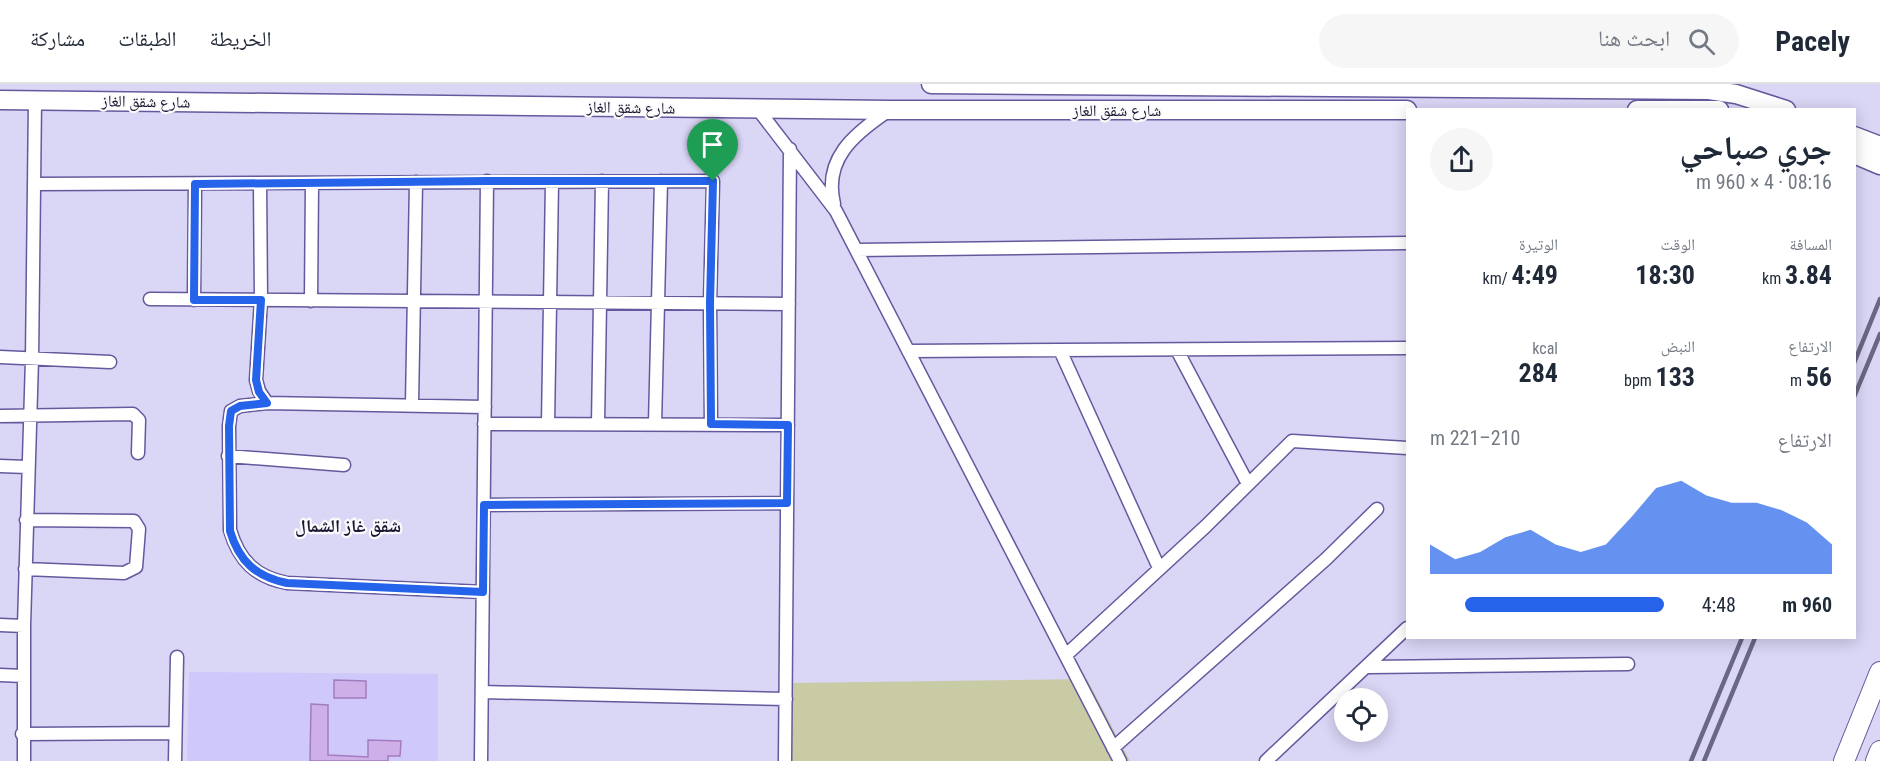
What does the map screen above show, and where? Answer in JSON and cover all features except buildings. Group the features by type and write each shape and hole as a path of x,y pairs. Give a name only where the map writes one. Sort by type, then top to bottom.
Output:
{"highway":[{"path":"1844,761 1880,672"},
{"path":"1876,761 1880,751"}],"main road":[{"name":"شارع شقق الغاز","path":"931,84 1709,90 1736,94 1780,108"},
{"path":"1105,110 1106,86"},
{"name":"شارع شقق الغاز","path":"0,100 162,93 891,110 1406,110"},
{"path":"1856,137 1880,146"},
{"path":"1856,155 1880,165"}],"street":[{"path":"24,761 22,734 28,416 32,359 35,100"},
{"path":"757,108 836,211 1120,761"},
{"path":"836,211 831,178 838,157 857,132 891,110"},
{"path":"785,761 790,149"},
{"path":"481,761 487,181"},
{"path":"598,424 602,181"},
{"path":"655,424 661,181"},
{"path":"34,183 713,181 710,303 711,424"},
{"path":"412,404 416,182"},
{"path":"549,424 552,182"},
{"path":"260,183 261,300 256,380 259,392 267,403"},
{"path":"311,300 312,183"},
{"path":"194,300 195,184"},
{"path":"856,250 1406,243"},
{"path":"150,299 789,304"},
{"path":"908,351 1406,348"},
{"path":"1060,350 1159,568"},
{"path":"1177,350 1248,484"},
{"path":"0,357 110,362"},
{"path":"483,592 287,583 270,580 243,561 234,546 230,531 228,456 231,411 240,406 267,403 485,406"},
{"path":"0,416 133,414 139,420 138,453"},
{"path":"484,424 788,425"},
{"path":"1066,655 1292,441 1406,448"},
{"path":"228,456 344,465"},
{"path":"0,466 27,467"},
{"path":"484,505 787,503"},
{"path":"1113,748 1326,560 1377,509"},
{"path":"25,569 124,573 134,570 139,529 134,521 26,520"},
{"path":"0,625 24,626"},
{"path":"1266,761 1406,629"},
{"path":"175,761 177,657"},
{"path":"1368,667 1628,664"},
{"path":"0,675 23,676"},
{"path":"482,692 786,699"},
{"path":"22,734 176,733"}],"shaded area":[{"path":"189,672 438,674 438,761 187,761"}],"green space":[{"path":"1087,679 1130,761 788,761 793,683"}],"railway":[{"path":"1856,358 1880,299"},
{"path":"1856,392 1880,334"},
{"path":"1691,761 1742,639"},
{"path":"1704,761 1755,639"}],"district":[{"name":"شقق غاز الشمال","path":"348,526"}],"route":[{"path":"713,181 710,303 711,424 788,425 787,503 484,505 483,592 287,583 270,580 243,561 234,546 228,514 229,426 231,411 240,406 267,403 259,392 256,380 261,300 194,300 195,184 713,181"}]}
